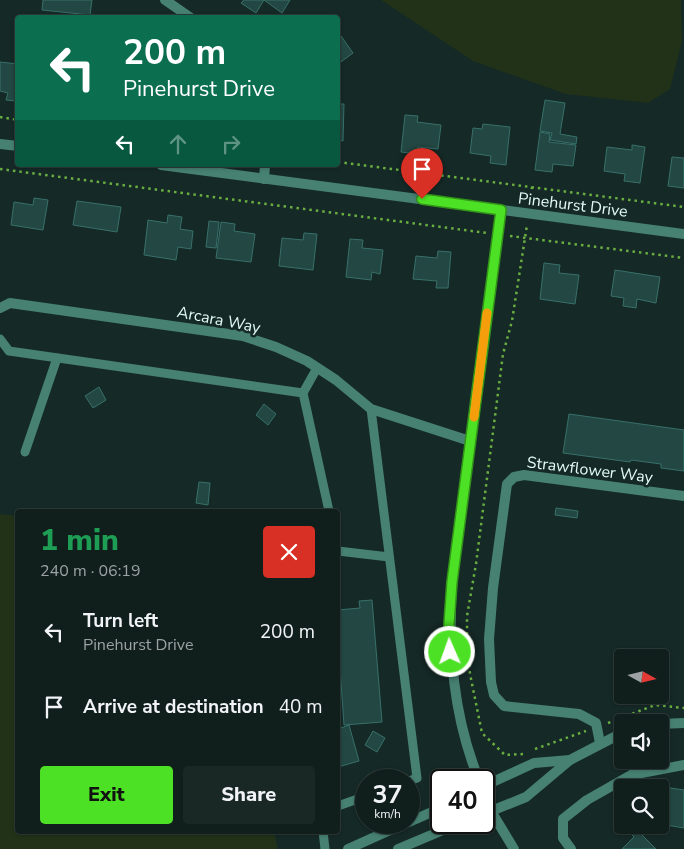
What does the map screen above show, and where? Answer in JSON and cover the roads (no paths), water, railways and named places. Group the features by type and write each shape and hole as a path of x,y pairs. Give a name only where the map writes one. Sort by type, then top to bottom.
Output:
{"street":[{"path":"165,0 187,15"},
{"path":"0,144 15,146"},
{"name":"Pinehurst Drive","path":"176,167 684,234"},
{"path":"264,179 265,167"},
{"path":"475,769 463,735 457,708 451,666 449,624 452,582 501,210"},
{"name":"Arcara Way","path":"0,308 10,303 220,331 276,347 317,368 371,408 470,441"},
{"name":"Strawflower Way","path":"600,743 596,723 579,714 504,706 494,695 491,682 489,639 493,588 507,484 514,477 524,475 684,496"},
{"path":"669,724 684,723"},
{"path":"495,809 526,797 570,760 614,737"},
{"path":"495,781 534,763 570,760"},
{"path":"571,849 563,838 563,819 587,800 631,775 684,765"},
{"path":"495,823 514,849"},
{"path":"348,849 382,834"},
{"path":"398,849 434,834"}],"lane":[{"path":"0,339 9,351 303,393"},
{"path":"25,452 57,358"},
{"path":"317,368 303,393 329,509"},
{"path":"371,408 416,769"},
{"path":"340,550 389,558"},
{"path":"340,805 355,800"},
{"path":"323,834 325,849"}]}
